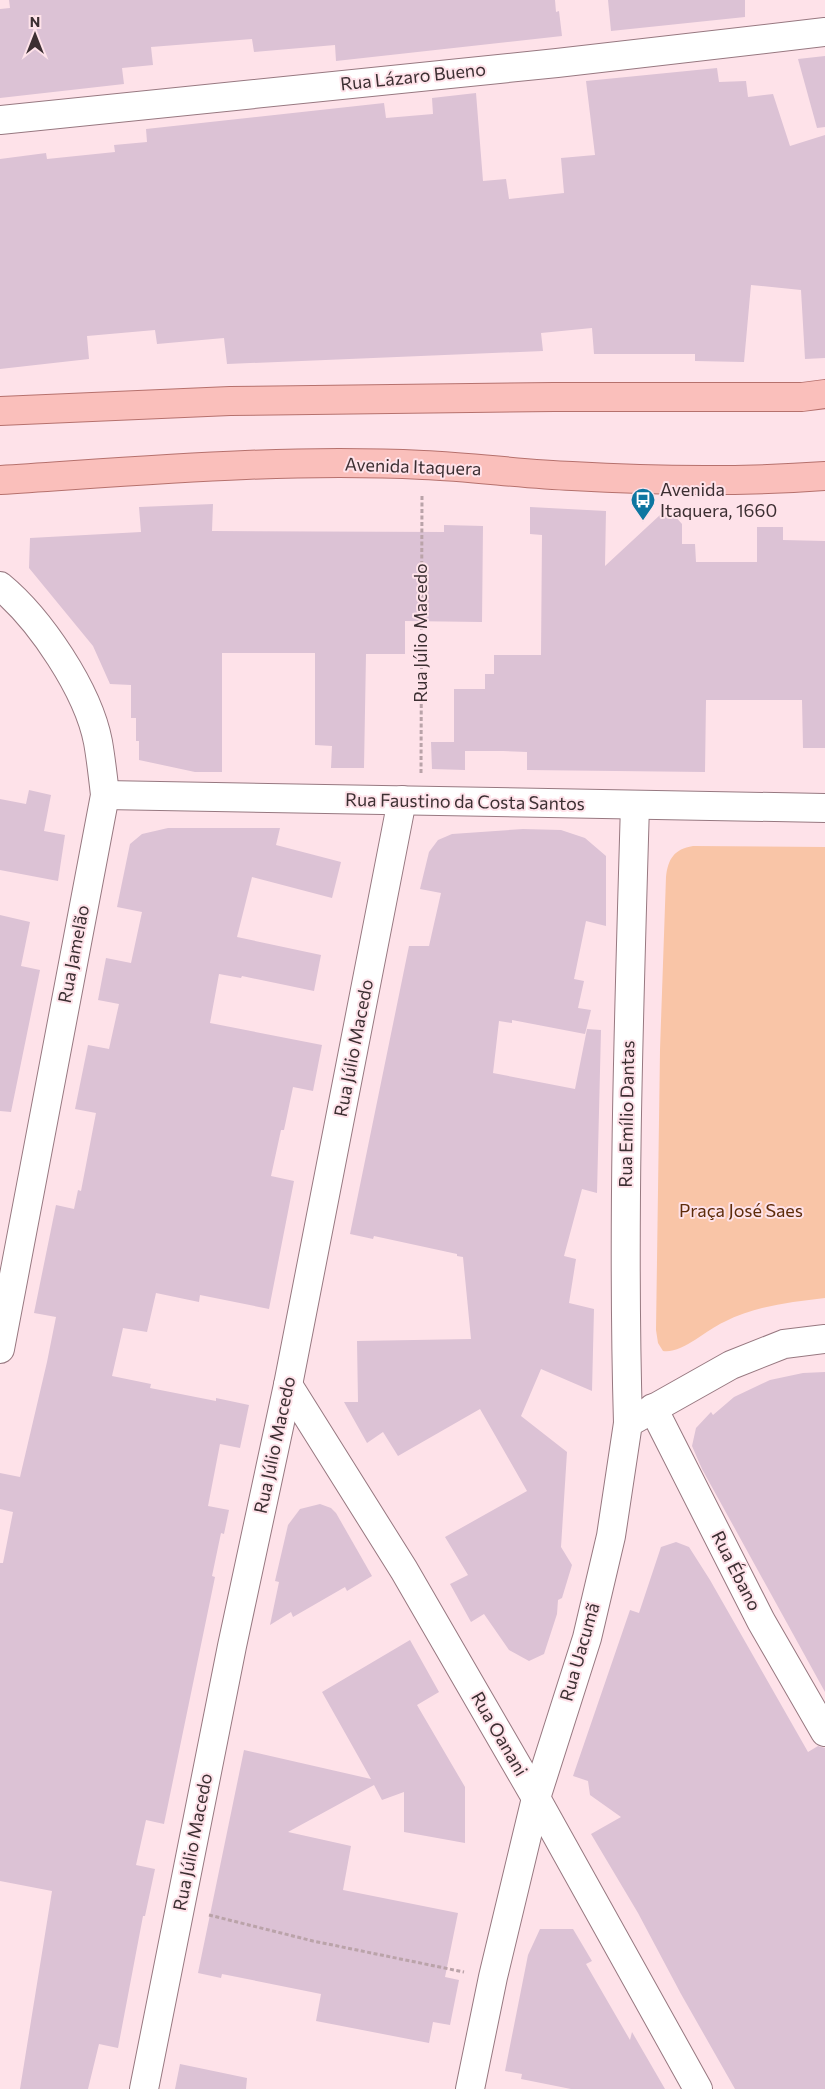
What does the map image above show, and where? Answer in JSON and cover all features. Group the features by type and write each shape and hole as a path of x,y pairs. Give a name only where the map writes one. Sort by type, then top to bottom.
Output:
{"main road":[{"path":"0,411 230,401 554,397 802,397 825,394"},
{"name":"Avenida Itaquera","path":"0,480 207,466 352,464 423,465 571,476 647,479 770,480 825,476"}],"street":[{"name":"Rua Lázaro Bueno","path":"0,120 557,63 825,32"},
{"name":"Rua Jamelão","path":"0,586 11,595 58,652 85,703 98,740 105,795 0,1349"},
{"name":"Rua Faustino da Costa Santos","path":"105,795 825,808"},
{"name":"Rua Júlio Macedo","path":"144,2089 232,1646 411,801"},
{"name":"Rua Emílio Dantas","path":"628,1423 625,1332 626,1131 635,805"},
{"path":"628,1423 731,1365 784,1344 825,1339"},
{"name":"Rua Oanani","path":"288,1385 404,1570 536,1798 698,2089"},
{"name":"Rua Ébano","path":"653,1408 762,1621 825,1732"},
{"name":"Rua Uacumã","path":"470,2089 493,1978 536,1798 587,1638 611,1536 628,1423"}],"path":[{"name":"Rua Júlio Macedo","path":"411,801 423,465"},
{"path":"179,1908 313,1941 493,1978"}],"green space":[{"name":"Praça José Saes","path":"686,847 825,847 825,1298 786,1303 748,1312 717,1326 678,1349 663,1351 658,1343 656,1330 660,1050 666,877 668,865 673,856"}],"building":[{"path":"9,0 555,0 556,12 559,11 562,36 336,61 335,45 254,52 252,39 151,47 153,65 122,68 124,84 0,98 0,9 10,8"},
{"path":"608,0 745,0 745,17 611,31"},
{"path":"825,56 825,127 817,128 798,59"},
{"path":"717,68 719,82 746,81 748,97 773,94 790,146 825,135 825,358 805,359 801,290 751,285 744,362 695,361 695,354 594,354 592,328 541,333 543,351 227,364 224,338 157,344 155,330 87,336 89,359 0,369 0,159 46,153 47,159 115,152 114,145 147,142 146,129 384,103 386,118 433,114 432,98 476,93 483,181 506,179 509,199 564,193 561,158 595,155 586,81"},
{"path":"213,504 212,531 444,532 444,525 483,526 482,622 405,621 405,654 366,654 364,768 331,768 332,746 315,745 315,653 222,653 222,772 195,772 139,760 139,741 136,741 136,718 131,718 131,685 110,684 93,646 29,568 30,538 141,532 139,507"},
{"path":"530,507 606,511 605,566 660,515 674,515 682,524 682,544 695,544 696,562 757,562 757,527 783,527 783,540 825,541 825,748 803,748 802,700 706,700 705,772 527,770 527,752 503,751 465,751 465,770 432,769 431,742 454,742 454,689 485,689 485,674 494,674 494,655 541,655 542,535 530,534"},
{"path":"29,790 51,795 44,831 65,835 58,881 0,870 0,799 26,804"},
{"path":"168,828 280,828 276,845 341,862 332,898 252,877 237,937 321,955 314,991 242,976 241,978 219,974 210,1023 322,1045 313,1091 293,1087 284,1130 281,1130 271,1176 294,1181 269,1309 200,1295 199,1302 156,1293 147,1332 123,1328 112,1376 151,1384 150,1388 216,1401 216,1398 249,1405 240,1448 220,1444 208,1506 229,1510 224,1534 221,1533 212,1576 215,1577 164,1824 146,1820 136,1865 155,1869 145,1916 143,1916 118,2048 99,2044 88,2089 20,2089 52,1891 0,1881 0,1563 3,1563 13,1512 0,1509 0,1473 20,1477 47,1362 56,1317 34,1313 56,1205 74,1209 78,1190 81,1191 96,1113 75,1109 88,1045 109,1049 119,1004 98,1000 106,958 131,963 142,912 117,907 130,844 142,834"},
{"path":"523,829 561,830 585,838 606,856 606,926 586,921 574,979 584,981 578,1008 591,1010 585,1034 512,1020 512,1023 499,1021 493,1073 575,1089 587,1029 601,1030 597,1193 582,1189 564,1256 576,1259 569,1303 594,1309 592,1391 541,1369 521,1416 567,1452 561,1547 572,1565 562,1598 558,1600 557,1614 544,1654 529,1661 509,1650 484,1614 471,1622 450,1584 468,1575 445,1537 527,1491 480,1409 398,1456 383,1432 367,1443 344,1402 358,1402 357,1341 471,1339 463,1257 457,1256 457,1254 374,1236 373,1239 350,1234 409,946 429,946 441,893 420,889 429,852 438,840 452,834"},
{"path":"0,915 30,922 21,966 40,970 11,1112 0,1111"},
{"path":"825,1372 825,1692 702,1469 692,1446 696,1428 711,1412 713,1415 734,1397 770,1380 803,1373"},
{"path":"320,1504 331,1508 336,1513 372,1576 347,1591 345,1587 293,1617 291,1612 270,1625 279,1582 275,1581 288,1525 300,1509"},
{"path":"676,1542 689,1547 710,1580 808,1752 818,1746 825,1748 825,2089 735,2089 638,1913 591,1834 621,1817 590,1795 588,1781 573,1776 630,1610 639,1613 661,1547"},
{"path":"410,1640 439,1692 417,1705 465,1787 465,1843 404,1832 404,1792 382,1800 374,1785 288,1832 351,1846 343,1890 458,1913 445,1977 459,1980 450,2025 433,2022 429,2043 316,2021 321,1994 222,1974 221,1978 198,1973 244,1750 371,1779 322,1692"},
{"path":"540,1929 573,1929 592,1961 586,1964 630,2040 632,2032 665,2089 571,2089 521,2079 522,2074 505,2071 528,1955"},
{"path":"180,2064 247,2078 246,2089 175,2089"}],"place":[{"name":"Avenida Itaquera, 1660","path":"643,521"}]}
